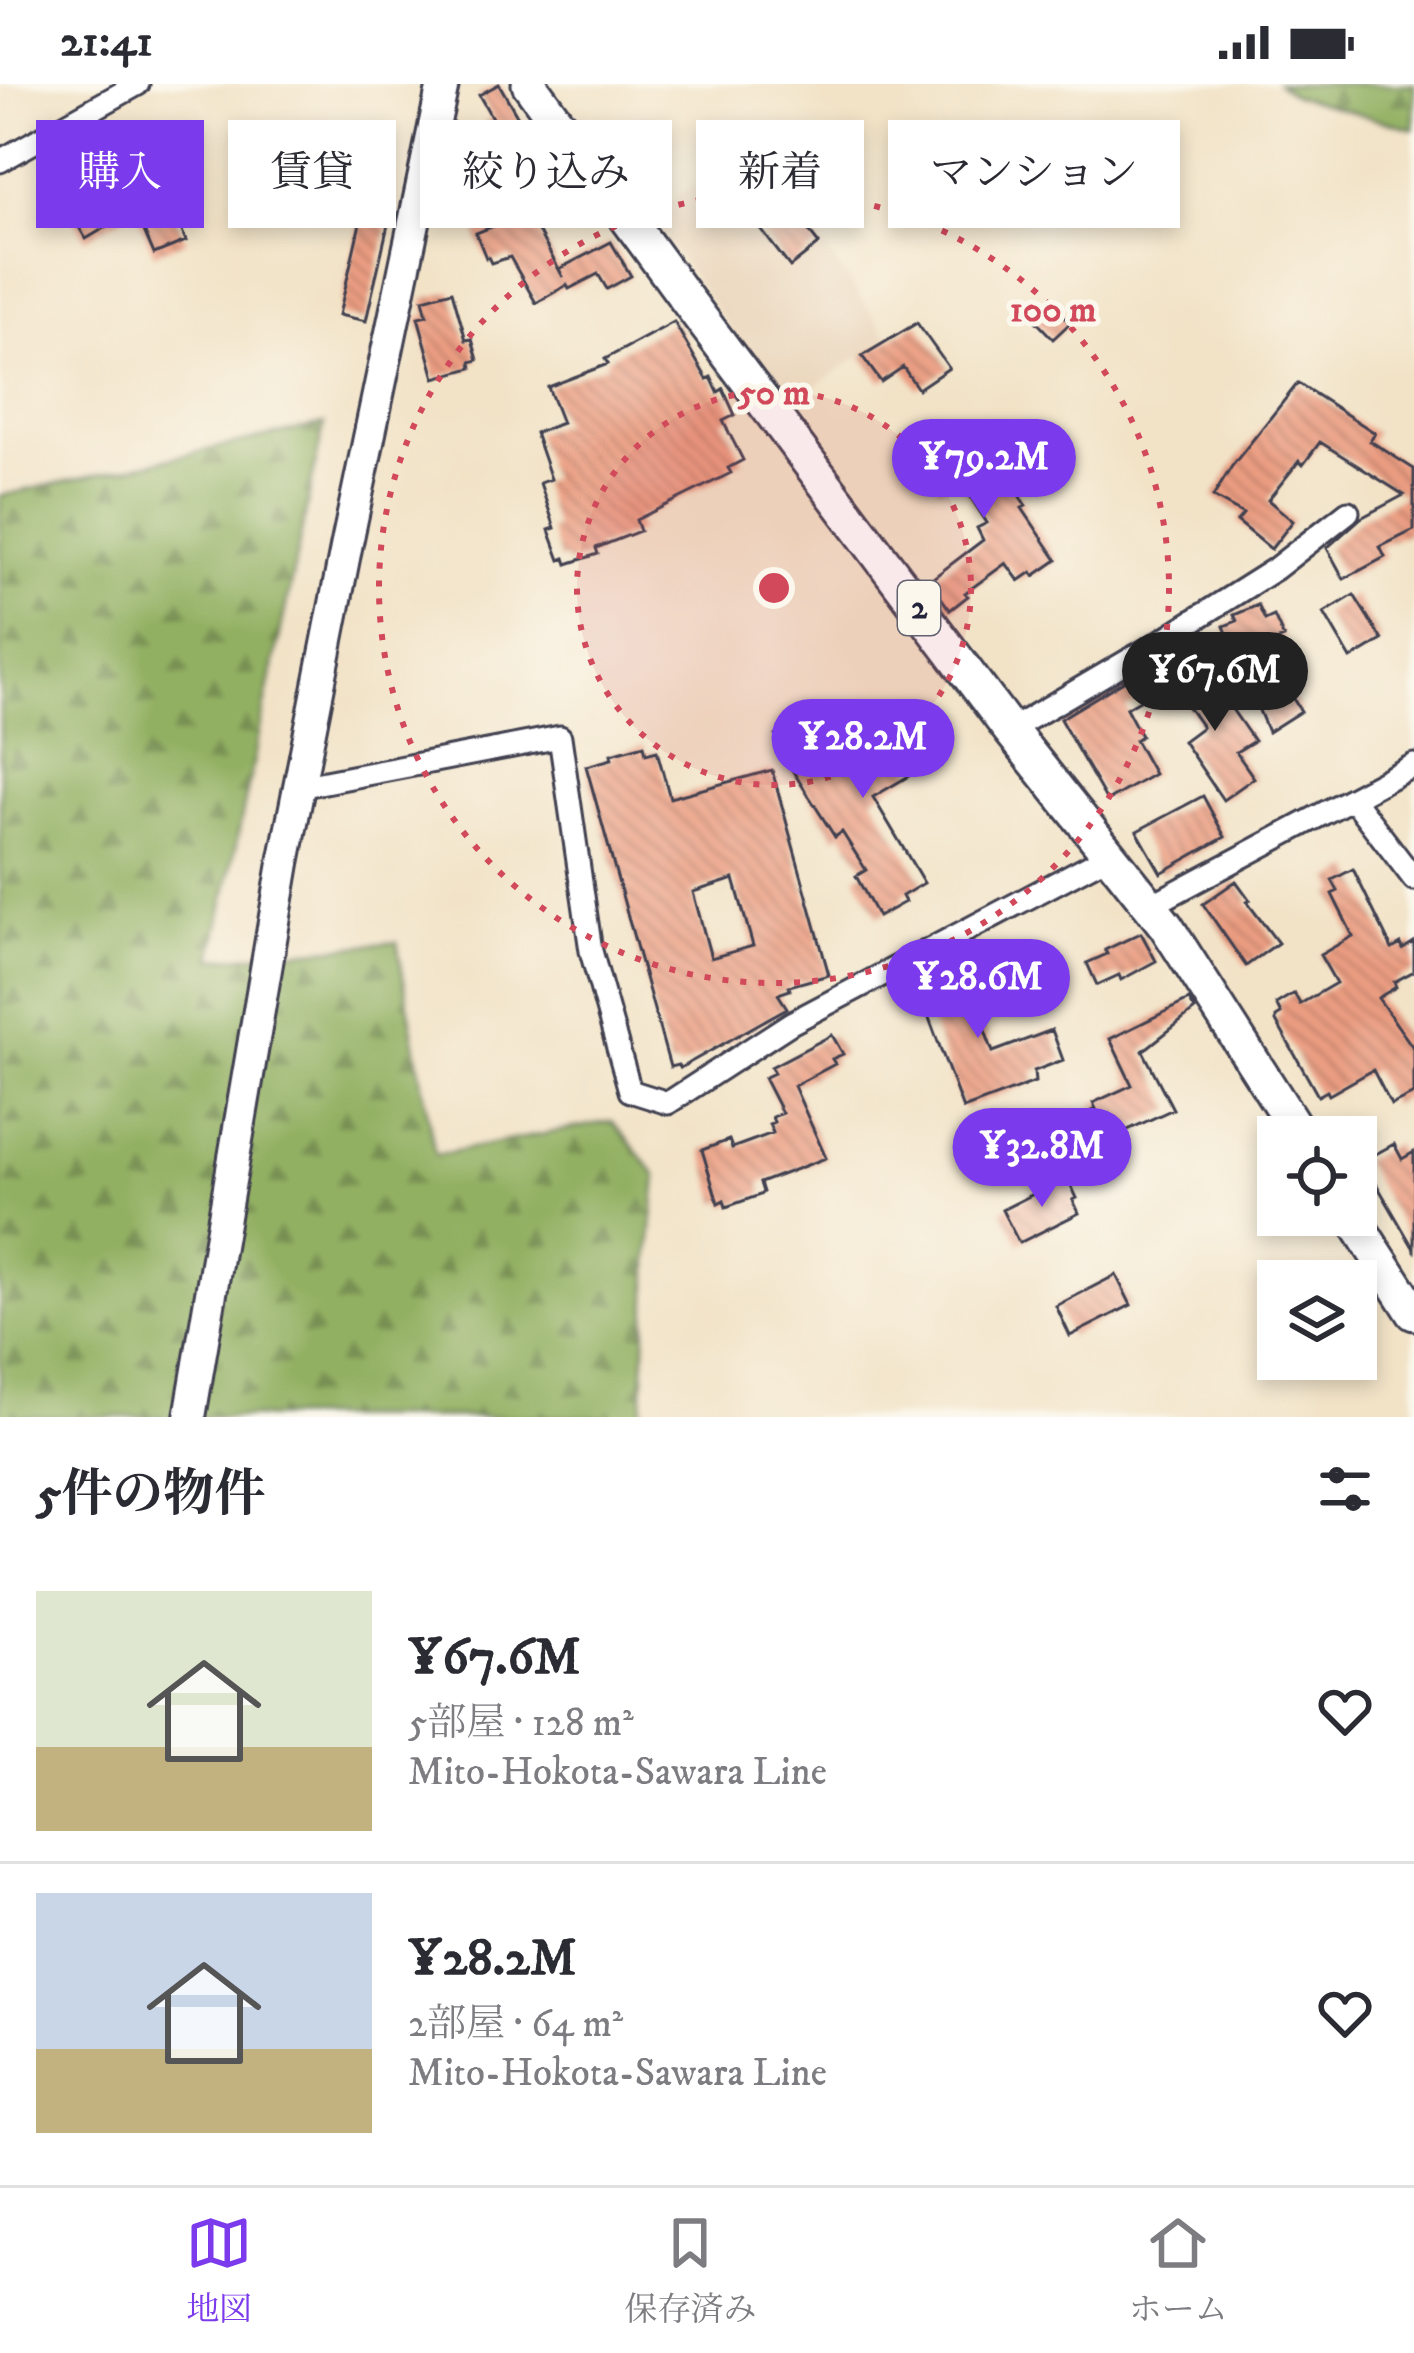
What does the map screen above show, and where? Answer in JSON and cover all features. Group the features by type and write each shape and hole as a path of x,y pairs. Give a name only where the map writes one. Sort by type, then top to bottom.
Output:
{"main road":[{"name":"2","path":"529,84 1010,730 1166,926 1288,1116"},
{"path":"1364,1236 1414,1313"}],"street":[{"path":"0,161 138,84"},
{"path":"190,1417 299,787 443,84"},
{"path":"1010,730 1275,569 1348,512"},
{"path":"299,787 560,737 591,951 629,1091 668,1103 791,1023 1109,854"},
{"path":"1150,906 1414,765"},
{"path":"1352,798 1414,879"}],"shaded area":[{"path":"696,184 696,228 811,228 888,337 785,407 658,228 672,228 672,200"}],"green space":[{"path":"1278,84 1414,84 1414,129 1294,96"},
{"path":"324,424 212,959 397,942 435,1155 612,1121 657,1176 642,1417 0,1417 0,496"}],"building":[{"path":"499,84 520,120 489,120 492,118 479,95"},
{"path":"79,228 105,228 86,239"},
{"path":"143,228 181,228 186,241 154,254"},
{"path":"359,228 387,228 366,321 339,315"},
{"path":"489,228 544,228 538,231 563,277 559,269 611,242 631,276 607,289 598,274 536,303 510,257 491,263 476,233"},
{"path":"760,228 807,228 819,244 790,267"},
{"path":"452,291 466,340 472,339 478,360 471,362 472,368 435,378 418,317 427,315 423,299"},
{"path":"1050,302 1070,323 1053,339 1033,318"},
{"path":"674,322 707,379 711,377 718,392 723,389 735,415 723,421 743,460 728,468 731,473 636,520 640,531 596,548 598,554 567,564 565,558 560,560 549,530 555,528 540,483 551,479 535,433 562,423 548,387 608,364 605,359"},
{"path":"917,323 949,368 918,389 903,367 881,382 862,356"},
{"path":"1298,383 1375,433 1370,441 1414,469 1414,530 1380,547 1385,557 1344,579 1327,548 1361,518 1404,495 1320,442 1268,500 1293,521 1271,549 1237,521 1243,514 1213,497"},
{"path":"933,426 957,462 972,452 985,469 997,461 1057,560 1019,581 1006,563 950,610 929,581 983,540 977,528 987,523 956,474 940,488 907,446"},
{"path":"1354,595 1382,640 1351,659 1324,613"},
{"path":"1258,605 1265,620 1274,616 1284,638 1276,641 1285,659 1273,668 1301,711 1268,732 1224,626 1237,621 1234,615"},
{"path":"1172,652 1185,674 1126,708 1141,736 1135,740 1154,774 1107,801 1060,719"},
{"path":"1202,666 1254,741 1236,752 1254,778 1223,800 1183,741 1202,727 1173,686"},
{"path":"917,703 928,721 902,738 913,756 907,760 914,773 873,797 924,883 902,896 905,902 878,917 856,876 866,870 842,832 835,837 776,736 797,722 826,765 858,744 855,739"},
{"path":"644,745 646,754 657,751 670,798 772,770 829,975 789,986 790,990 778,994 787,1008 680,1068 670,1067 586,766 612,759 611,754","holes":["734,879 753,946 711,958 693,892"]},
{"path":"1203,796 1225,837 1161,873 1137,831"},
{"path":"1353,869 1392,949 1414,942 1414,971 1378,998 1414,1049 1414,1094 1391,1105 1373,1070 1329,1095 1327,1091 1318,1096 1276,1021 1281,1014 1276,1004 1294,993 1300,1004 1336,983 1320,955 1353,936 1332,894 1338,891 1332,880"},
{"path":"1236,881 1278,943 1246,966 1203,904"},
{"path":"1141,933 1156,961 1121,980 1119,975 1097,985 1087,963"},
{"path":"950,957 965,977 993,1052 1052,1030 1063,1060 1034,1071 1035,1082 963,1109 915,975"},
{"path":"1189,1000 1195,1010 1143,1051 1173,1109 1093,1146 1081,1122 1086,1120 1084,1115 1096,1109 1093,1103 1132,1085 1110,1039"},
{"path":"832,1035 843,1054 832,1059 835,1064 794,1086 826,1158 760,1183 760,1195 726,1207 724,1200 718,1203 702,1150 729,1140 732,1148 773,1133 772,1117 782,1113 764,1078 774,1073 771,1067"},
{"path":"1394,1144 1402,1159 1414,1152 1414,1249 1377,1185 1377,1153"},
{"path":"1067,1177 1079,1213 1019,1243 1002,1210"},
{"path":"1116,1275 1131,1305 1070,1336 1056,1306"}]}
